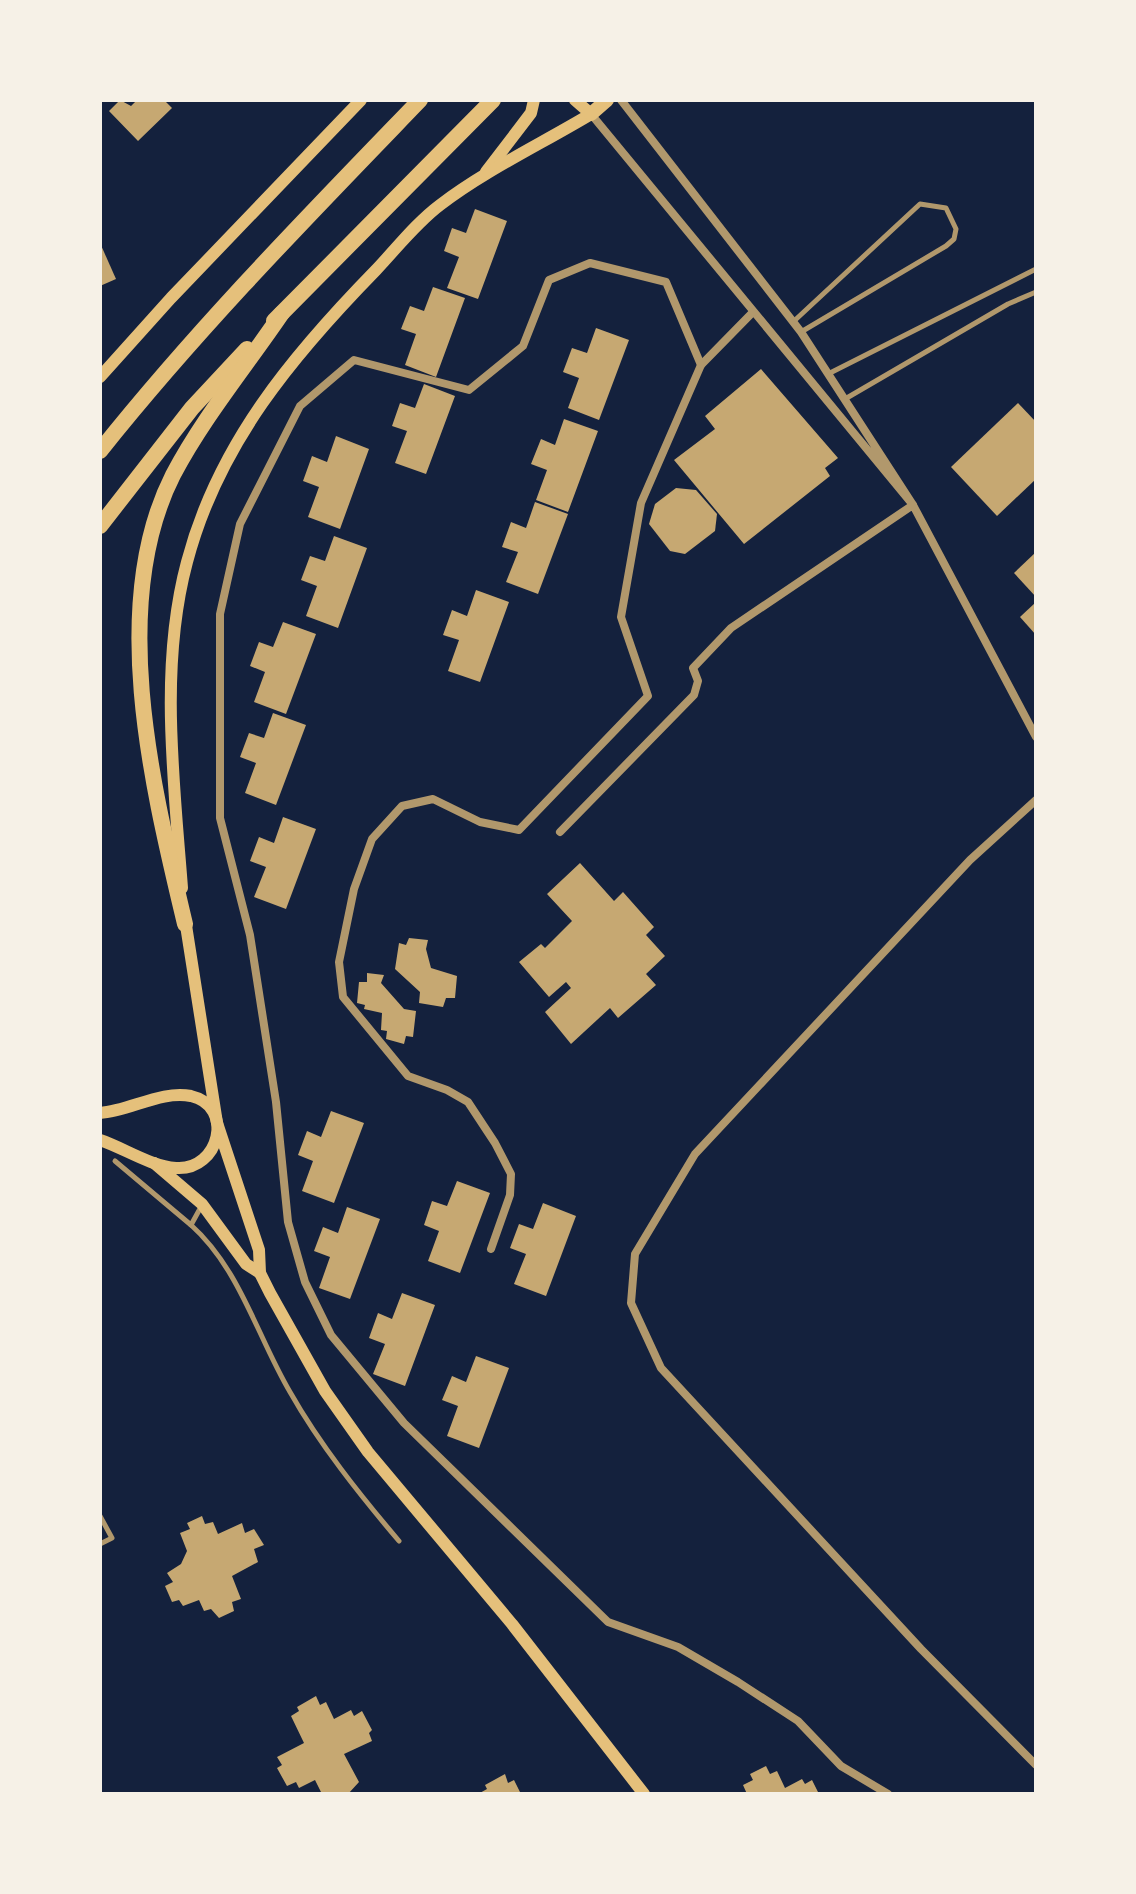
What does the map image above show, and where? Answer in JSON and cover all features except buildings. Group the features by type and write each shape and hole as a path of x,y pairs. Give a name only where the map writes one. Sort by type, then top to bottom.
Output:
{"highway":[{"path":"100,451 155,382 246,280 420,100"},
{"path":"100,526 192,408 493,100"},
{"path":"185,924 168,853 138,669 138,608 150,541 173,477 282,313"}],"main road":[{"path":"100,377 171,298 361,100"},
{"path":"482,178 531,113 534,100"},
{"path":"575,100 591,114"},
{"path":"100,1140 176,1168 194,1165 209,1156 218,1141 185,924 175,790 174,669 186,564 207,500 246,425 293,357 438,206 591,114 607,100"},
{"path":"100,1113 176,1095 193,1096 209,1105 259,1250 260,1273 325,1391 368,1452 512,1624 644,1794"},
{"path":"152,1161 202,1204 246,1264 260,1273"}],"street":[{"path":"621,100 801,332 845,399 913,505 1036,737"},
{"path":"591,114 913,505"},
{"path":"701,365 666,282 590,263 549,280 523,346 469,390 354,360 300,406 240,524 220,614 220,818 250,935 265,1023 288,1222 305,1282 331,1335 404,1423 608,1622 678,1647 738,1682 798,1721 841,1766 888,1794"},
{"path":"491,1249 511,1185 511,1174 495,1143 468,1102 447,1090 408,1076 343,997 339,962 354,889 372,839 402,806 433,799 480,822 519,830 648,696 621,617 641,503 701,365 752,313"},
{"path":"560,832 694,695 698,681 693,668 731,628 913,505"},
{"path":"1036,800 970,860 695,1154 635,1254 631,1303 661,1368 921,1649 1036,1765"}],"lane":[{"path":"793,322 920,204 946,208 952,216 954,239 946,246 801,332"},
{"path":"828,374 1036,269"},
{"path":"845,399 1008,304 1036,292"},
{"path":"115,1161 214,1246 292,1396 368,1504 399,1541"},
{"path":"191,1225 202,1204"},
{"path":"100,1516 112,1538 100,1544"}]}
